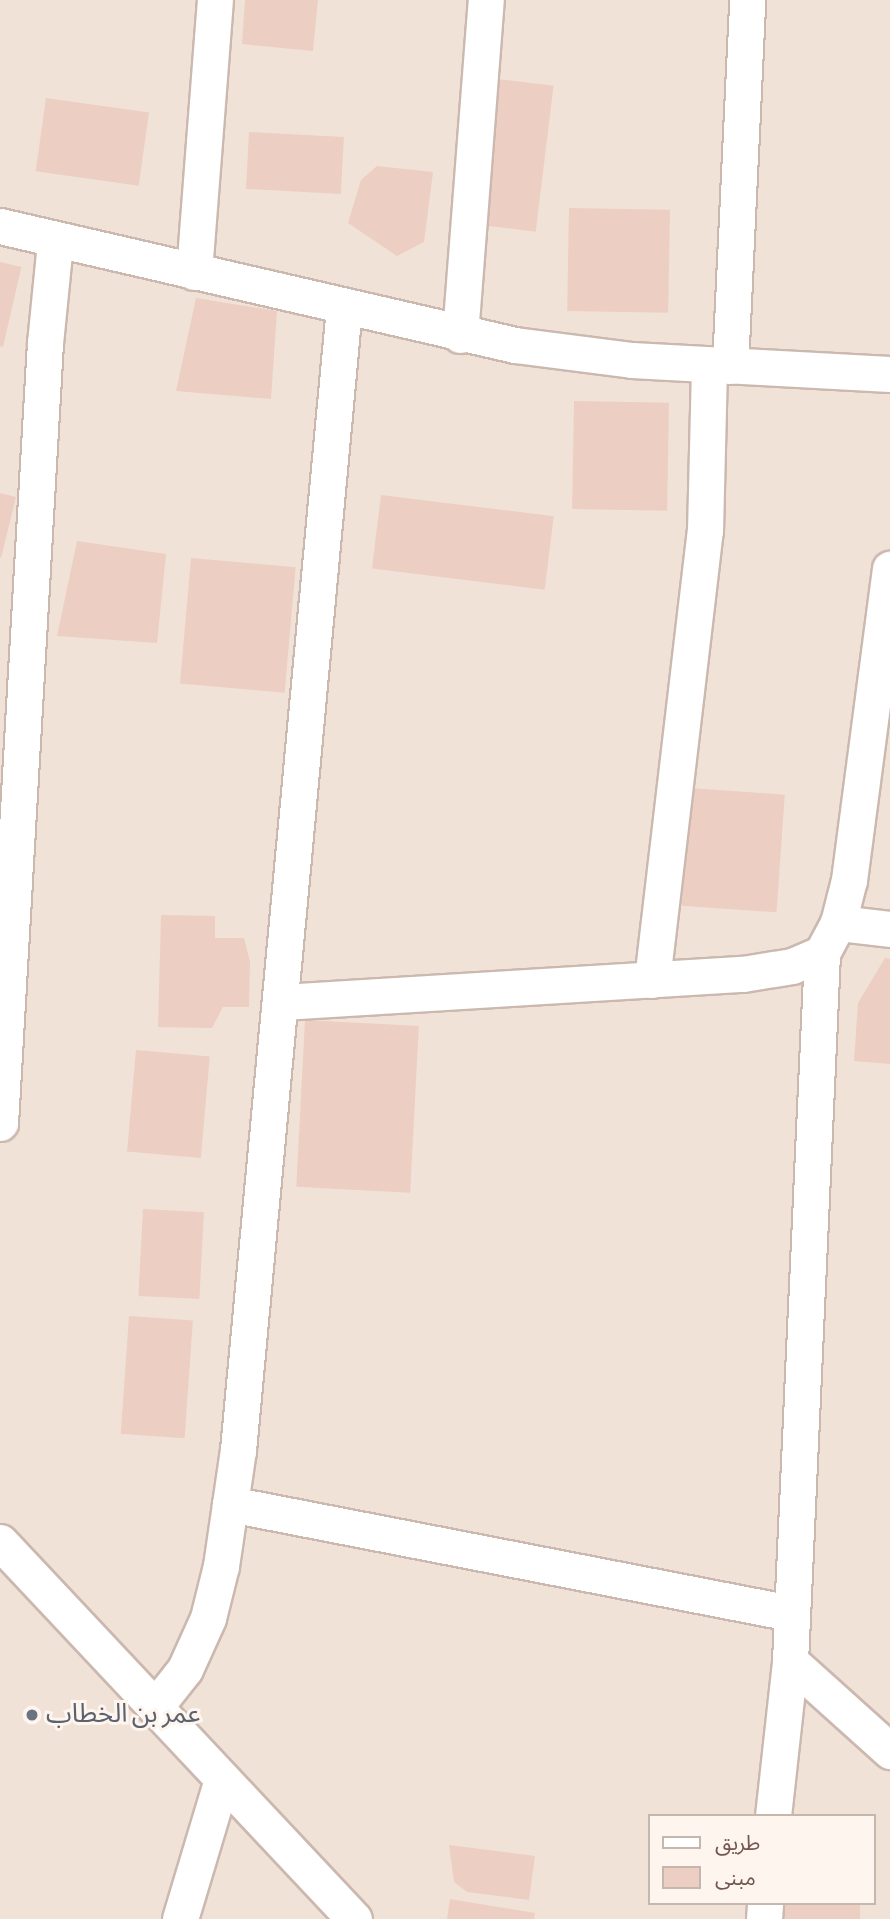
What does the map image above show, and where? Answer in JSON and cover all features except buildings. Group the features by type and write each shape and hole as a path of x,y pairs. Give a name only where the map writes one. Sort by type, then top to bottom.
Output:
{"street":[{"path":"194,272 215,0"},
{"path":"460,335 486,0"},
{"path":"652,980 705,531 747,0"},
{"path":"0,226 55,242 460,335 571,353 719,366 890,374"},
{"path":"0,1123 45,343 55,242"},
{"path":"155,1707 186,1670 208,1618 230,1504 282,1002 344,307"},
{"path":"773,1814 790,1661 822,953 838,923 853,857 890,569"},
{"path":"838,923 890,929"},
{"path":"282,1002 779,970 822,953"},
{"path":"230,1504 791,1613"},
{"path":"0,1542 354,1919"},
{"path":"790,1661 890,1752"},
{"path":"180,1919 222,1779"}],"shaded area":[{"path":"0,0 890,0 890,1919 0,1919"}],"place":[{"name":"عمر بن الخطاب","path":"32,1715"}]}
